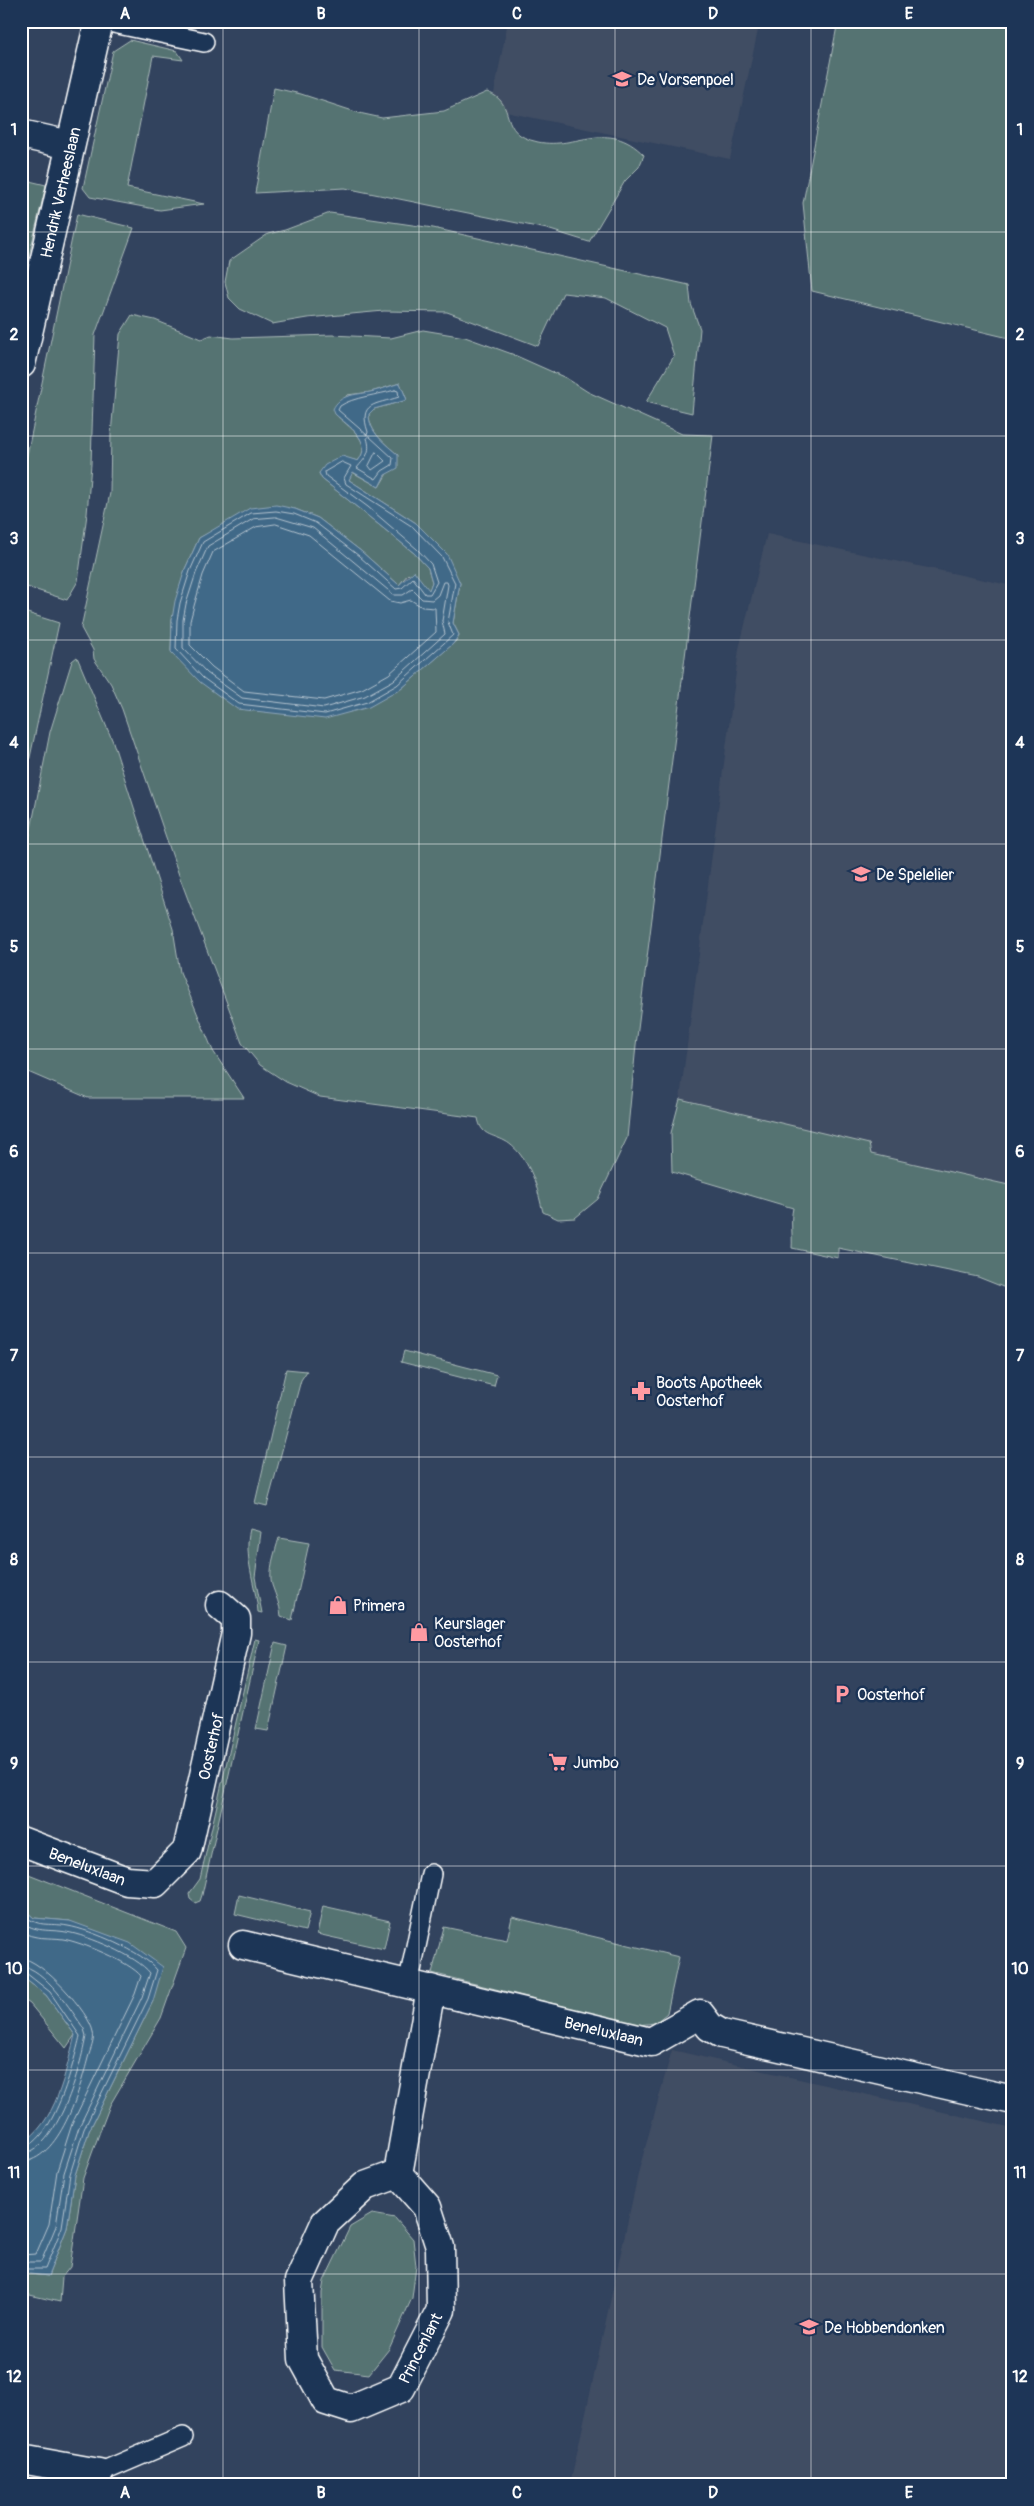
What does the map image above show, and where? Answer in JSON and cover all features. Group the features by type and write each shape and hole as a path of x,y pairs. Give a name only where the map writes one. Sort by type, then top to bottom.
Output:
{"street":[{"name":"Hendrik Verheeslaan","path":"21,364 99,21"},
{"path":"21,134 70,145"},
{"name":"Oosterhof","path":"155,1883 186,1851 236,1632 236,1620 220,1606"},
{"name":"Beneluxlaan","path":"21,1841 127,1881 155,1883"},
{"name":"Beneluxlaan","path":"243,1945 651,2042 700,2014 710,2027 722,2034 1013,2100"},
{"path":"398,2174 419,1987"},
{"name":"Princenlant","path":"398,2174 426,2207 440,2247 441,2310 401,2388 351,2409 326,2401 303,2359 299,2281 326,2223 365,2186 398,2174"},
{"path":"21,2459 99,2473"}],"lane":[{"path":"104,21 204,42"},
{"path":"419,1987 431,1874"},
{"path":"99,2473 183,2438"}],"shaded area":[{"name":"De Vorsenpoel","path":"508,21 760,21 730,159 491,109"},
{"name":"De Spelelier","path":"767,534 1013,586 1013,1186 871,1154 868,1144 680,1099 739,649"},
{"name":"De Hobbendonken","path":"672,2050 1013,2128 1013,2485 570,2485 639,2170"}],"green space":[{"path":"838,21 1013,21 1013,339 812,291 803,203"},
{"path":"130,40 177,51 183,60 153,56 127,188 204,204 160,210 90,197 83,188 113,51"},
{"path":"274,88 382,118 444,111 487,92 497,97 502,103 511,125 516,132 525,138 538,142 552,143 604,137 617,138 630,144 644,155 639,167 625,181 589,242 547,229 345,188 255,193"},
{"path":"21,179 46,185 21,289"},
{"path":"330,213 433,228 689,285 691,304 700,329 692,413 646,402 674,356 665,328 606,298 563,293 538,346 447,312 384,311 307,318 272,324 240,309 229,298 225,282 229,261 268,234 285,230"},
{"path":"77,214 134,228 95,335 91,464 87,514 78,581 67,600 21,585 21,484"},
{"path":"132,315 155,320 201,339 211,335 233,338 332,335 391,338 423,330 465,337 512,354 566,378 588,392 682,434 713,435 636,1045 627,1138 598,1199 575,1218 558,1219 543,1212 533,1177 521,1155 507,1142 484,1131 479,1124 478,1118 320,1097 286,1082 260,1065 242,1043 180,878 122,709 111,684 94,659 93,650 81,628 110,493 111,434 120,334","holes":["400,383 407,400 374,409 369,414 375,432 398,455 379,487 352,472 349,480 416,523 460,583 453,623 459,635 456,641 401,689 171,651 172,619 185,569 199,538 226,524 295,509 318,518 362,552 399,585 408,574 429,591 432,582 428,568 414,553 322,479 319,473 350,459 358,461 362,454 363,447 357,435 335,414 347,395 371,392"]},
{"path":"21,611 59,623 21,799"},
{"path":"77,657 113,742 173,929 180,972 213,1051 244,1098 88,1098 21,1069 21,880 50,732 72,661"},
{"path":"680,1099 869,1144 871,1154 1013,1186 1013,1291 978,1277 838,1248 838,1258 792,1248 793,1208 672,1172 671,1133"},
{"path":"404,1351 497,1375 494,1386 401,1362"},
{"path":"286,1369 307,1371 301,1380 267,1506 255,1503"},
{"path":"250,1529 261,1532 255,1577 262,1613 258,1612 249,1560 248,1539"},
{"path":"279,1538 309,1543 292,1620 281,1616 271,1579"},
{"path":"255,1639 259,1640 202,1895 200,1901 195,1903 190,1899 189,1894 200,1879"},
{"path":"275,1643 287,1646 268,1731 256,1729"},
{"path":"21,1871 176,1932 186,1948 161,2018 110,2105 83,2178 70,2267 62,2277 60,2302 21,2293 21,2273 48,2276 67,2228 75,2175 89,2131 153,2001 70,1921 34,1918 21,1907"},
{"path":"239,1895 310,1912 305,1931 235,1914"},
{"path":"323,1906 390,1921 384,1949 317,1934"},
{"path":"512,1917 679,1957 667,2013 655,2023 638,2025 432,1973 444,1927 507,1940"},
{"path":"21,1976 46,1995 75,2035 66,2048 30,2004 21,1998"},
{"path":"372,2214 395,2218 413,2239 416,2266 412,2298 389,2349 369,2374 335,2370 322,2347 322,2293 324,2281 350,2227"}],"water":[{"path":"400,383 407,400 374,409 369,414 375,432 398,455 398,468 385,475 379,487 353,472 349,480 416,523 447,554 460,583 453,623 459,635 453,644 401,689 369,707 325,719 237,709 200,682 171,652 172,619 175,601 185,569 199,538 250,508 276,505 295,509 318,518 362,552 399,585 414,571 429,590 432,582 428,568 414,553 322,479 319,473 325,465 342,456 358,461 362,454 363,447 357,434 335,414 333,409 336,404 348,396"},
{"path":"21,1907 34,1918 70,1921 130,1943 163,1967 153,2001 89,2131 75,2175 67,2228 48,2276 21,2273 21,2144 33,2135 43,2123 58,2096 75,2035 46,1995 21,1976"}],"place":[{"name":"De Vorsenpoel","path":"622,79"},
{"name":"De Spelelier","path":"861,874"},
{"name":"Boots Apotheek Oosterhof","path":"641,1391"},
{"name":"Primera","path":"338,1605"},
{"name":"Keurslager Oosterhof","path":"419,1632"},
{"name":"Oosterhof","path":"842,1694"},
{"name":"Jumbo","path":"558,1762"},
{"name":"De Hobbendonken","path":"809,2327"}]}
